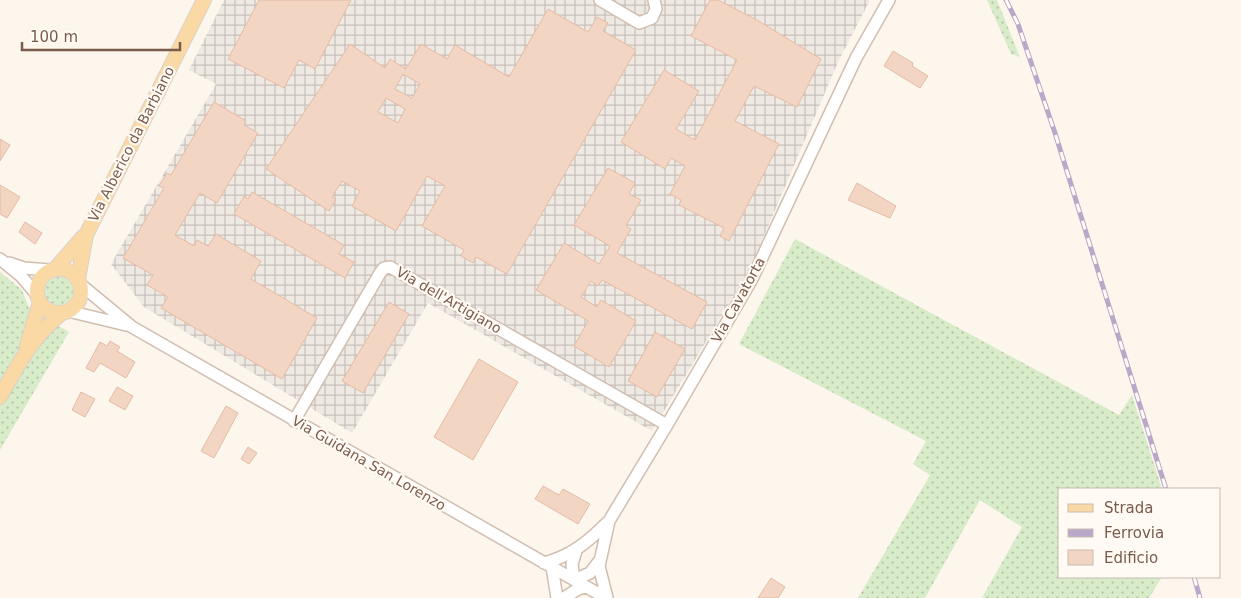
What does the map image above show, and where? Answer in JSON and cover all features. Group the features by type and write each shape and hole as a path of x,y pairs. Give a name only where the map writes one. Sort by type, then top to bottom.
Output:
{"main road":[{"name":"Via Alberico da Barbiano","path":"53,269 86,235 204,0"},
{"name":"Via Alberico da Barbiano","path":"80,282 86,235"},
{"path":"0,397 25,351 44,328 65,312 74,308 81,297 80,282 68,270 53,269 39,280 38,299 25,351"},
{"path":"38,299 49,311 65,312"}],"street":[{"path":"600,0 639,23 652,18 656,9 654,0"},
{"name":"Via Cavatorta","path":"607,598 603,586 600,560 609,521 668,425 752,279 856,58 888,0"},
{"path":"1,260 24,268 53,269"},
{"path":"1,260 21,276 38,299"},
{"name":"Via dell'Artigiano","path":"294,421 380,273 384,268 390,267 668,425"},
{"path":"80,282 132,327"},
{"path":"65,312 88,314 132,327"},
{"name":"Via Guidana San Lorenzo","path":"132,327 607,598"},
{"path":"556,598 548,565 576,551 609,521"},
{"path":"576,551 572,564 574,580 590,574 600,560"},
{"path":"564,598 578,589 586,587"}],"shaded area":[{"path":"224,0 870,0 838,62 750,269 652,431 428,303 352,433 144,307 111,264 216,84 189,70"}],"green space":[{"path":"987,0 997,0 1020,57 1011,54"},
{"path":"795,239 1119,415 1132,395 1162,488 1058,488 1058,578 1161,578 1149,598 982,598 1022,527 980,500 925,598 858,598 930,475 913,464 926,441 739,344"},
{"path":"0,272 22,290 29,308 69,332 0,450"},
{"path":"59,277 69,281 73,291 69,301 59,305 49,301 45,291 49,281"}],"building":[{"path":"259,0 351,0 315,69 299,60 284,88 228,59"},
{"path":"710,0 718,0 757,20 821,59 797,107 754,86 735,121 779,144 729,241 720,236 724,228 679,205 681,200 670,194 685,166 671,158 665,169 621,142 664,70 699,91 676,129 695,140 737,60 691,36"},
{"path":"548,9 588,32 597,17 608,23 603,31 636,50 507,274 476,257 473,263 461,256 464,250 422,226 445,186 427,176 396,231 352,206 360,191 342,181 332,197 336,199 329,211 266,169 350,44 385,68 390,59 406,69 421,44 447,59 455,45 509,77","holes":["403,74 420,84 412,98 395,89","386,98 405,109 398,123 378,112"]},
{"path":"893,51 913,63 912,66 928,76 920,88 884,66"},
{"path":"214,102 246,121 244,125 258,133 217,203 200,193 175,235 194,246 197,240 208,246 216,234 261,261 251,279 317,318 282,379 161,308 168,297 147,285 153,275 123,258 164,188 159,186 167,173 171,175"},
{"path":"0,139 10,145 0,161"},
{"path":"608,168 635,183 629,194 641,200 626,226 631,229 617,253 707,302 692,329 602,280 598,286 591,281 581,297 597,307 601,300 636,321 609,367 574,346 588,321 536,290 564,243 599,264 610,246 574,225"},
{"path":"857,183 896,206 890,218 848,200"},
{"path":"0,185 20,197 7,218 0,214"},
{"path":"252,192 344,245 339,254 354,262 345,278 234,214 244,196 248,199"},
{"path":"25,222 42,233 35,244 19,232"},
{"path":"389,302 409,314 363,393 342,381"},
{"path":"655,332 685,349 657,397 628,381"},
{"path":"110,341 120,347 117,351 135,362 126,378 100,363 94,372 86,368 100,342 107,346"},
{"path":"479,359 518,382 473,460 434,437"},
{"path":"117,387 133,396 125,410 109,401"},
{"path":"81,392 95,399 85,417 72,410"},
{"path":"226,406 238,413 214,458 201,451"},
{"path":"248,447 257,453 249,464 241,459"},
{"path":"543,486 559,495 563,489 590,504 578,524 535,499"},
{"path":"771,578 785,587 778,598 758,598"}],"railway":[{"path":"1006,0 1018,24 1055,133 1166,488"},
{"path":"1194,578 1200,598"}]}
